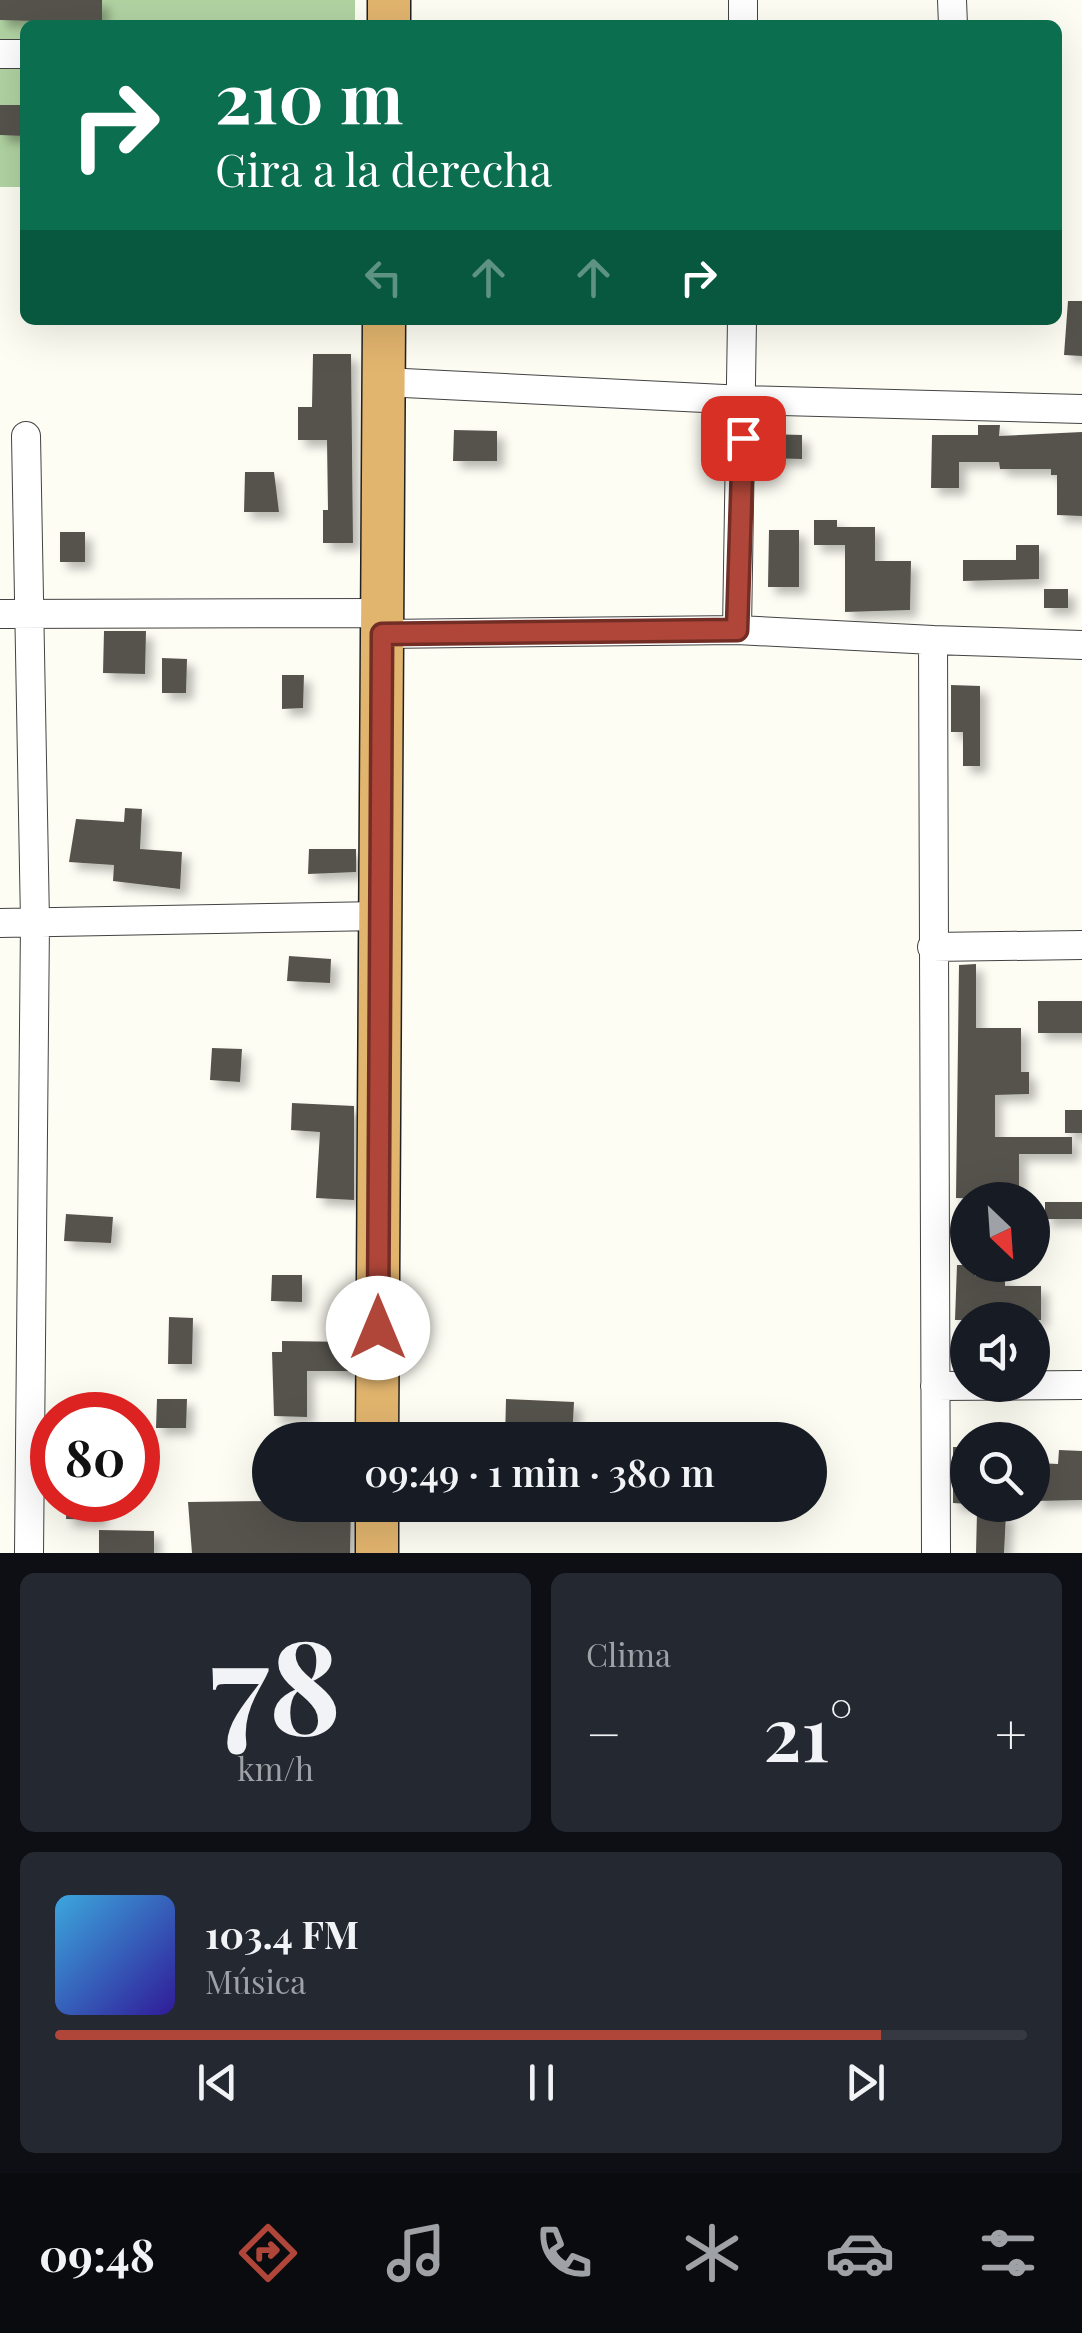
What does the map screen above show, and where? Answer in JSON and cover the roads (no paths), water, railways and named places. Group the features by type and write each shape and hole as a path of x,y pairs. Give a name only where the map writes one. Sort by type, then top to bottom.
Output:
{"highway":[{"path":"377,1422 384,325"},
{"path":"377,1522 377,1553"}],"street":[{"path":"737,630 744,400 742,325"},
{"path":"384,382 744,400 1082,408"},
{"path":"26,436 35,922 28,1553"},
{"path":"0,614 737,630 1082,645"},
{"path":"933,640 936,1553"},
{"path":"0,923 380,916"},
{"path":"932,947 1082,945"},
{"path":"935,1386 1082,1386"}]}
